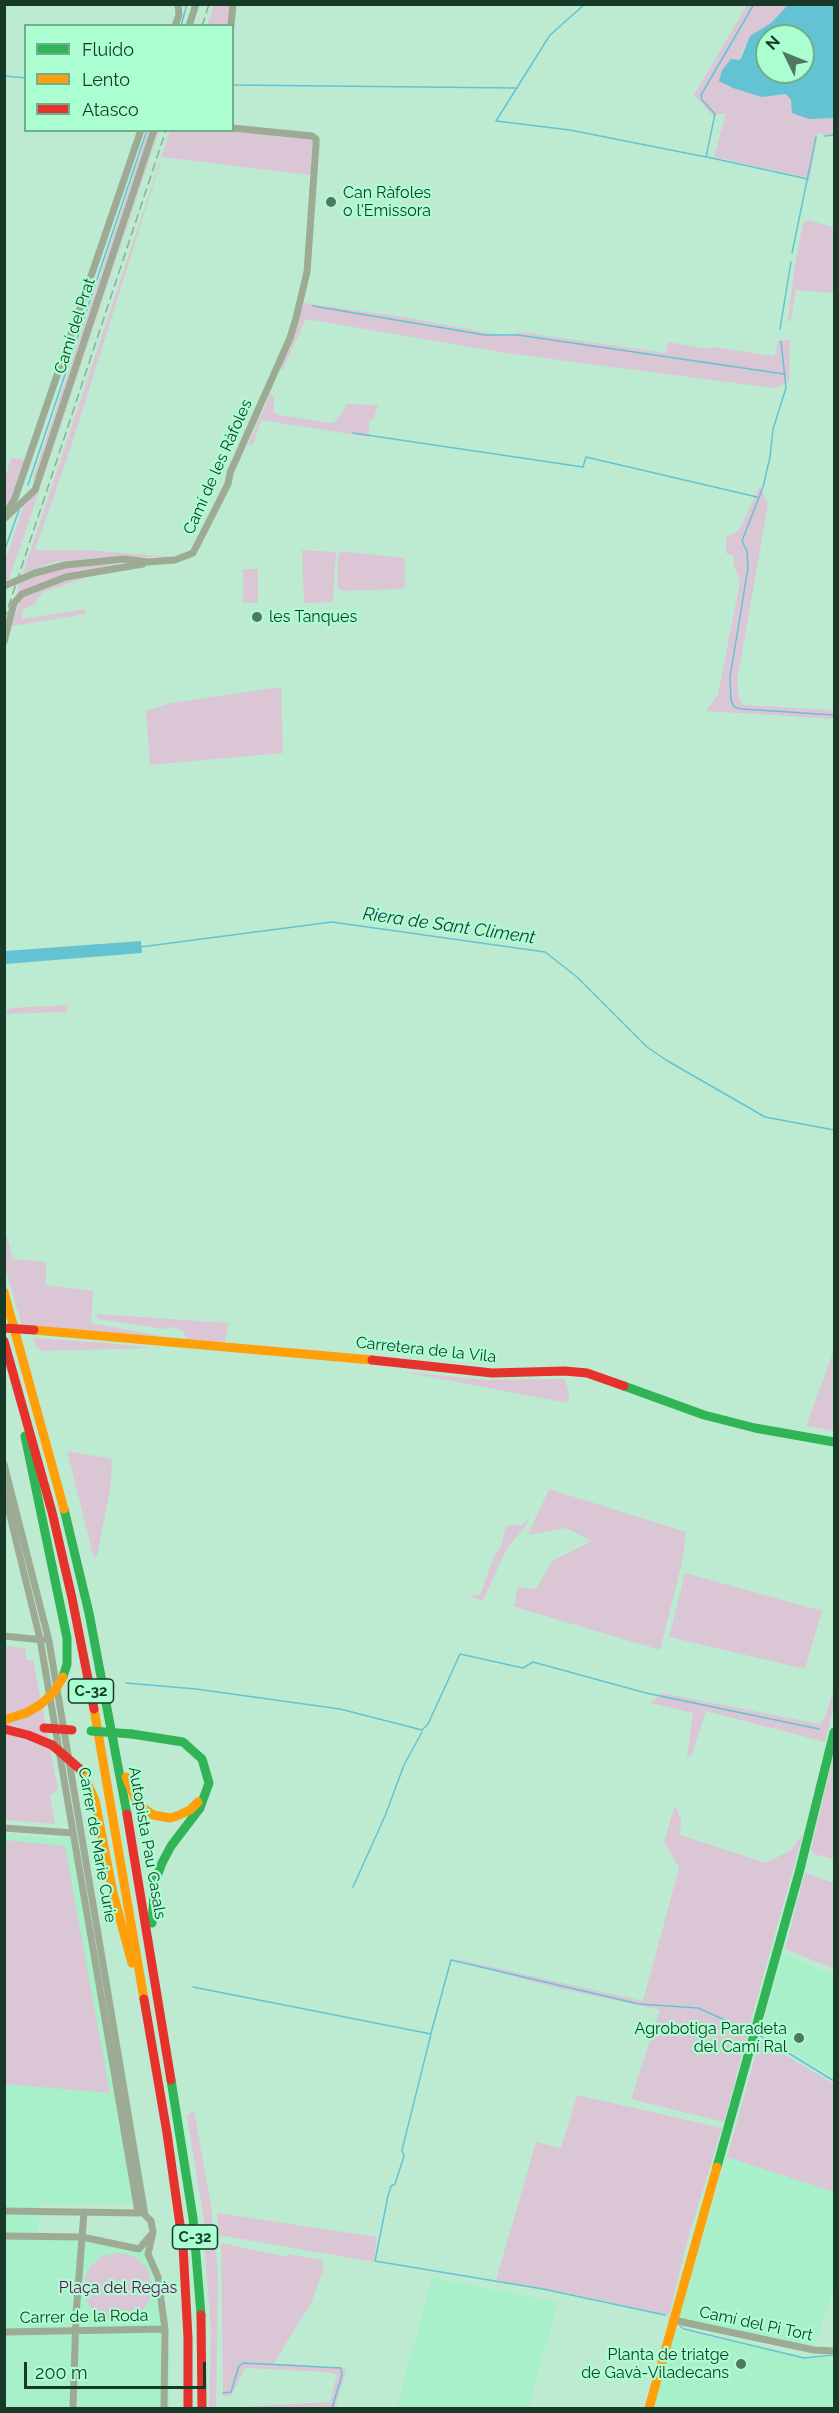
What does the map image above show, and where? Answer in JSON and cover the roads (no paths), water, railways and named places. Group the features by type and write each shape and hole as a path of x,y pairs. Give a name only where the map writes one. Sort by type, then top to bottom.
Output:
{"main road":[{"name":"Autopista Pau Casals","path":"4,1292 54,1466 89,1613 150,1942 193,2218 203,2336 202,2409"},
{"name":"Carretera de la Vila","path":"4,1328 299,1353 492,1373 578,1372 599,1376 704,1415 755,1428 834,1442"},
{"name":"Autopista Pau Casals","path":"4,1341 47,1491 88,1674 167,2133 183,2246 189,2409"},
{"path":"4,1720 26,1713 40,1705 54,1692 63,1677 67,1664 66,1638 27,1450 18,1384"},
{"path":"4,1727 52,1745 81,1770 95,1800 122,1931 144,2001"},
{"path":"4,1727 154,1736 183,1742 202,1759 208,1789 203,1802 171,1846 155,1882 150,1942"},
{"path":"649,2409 799,1873 834,1732"},
{"path":"114,1743 133,1796 141,1808 153,1815 170,1818 190,1810 202,1795 207,1775"}],"street":[{"path":"176,24 179,15 178,4"},
{"path":"190,24 196,4"},
{"path":"231,24 233,4"},
{"name":"Camí de les Ràfoles","path":"4,586 35,573 65,565 112,560 148,562 175,560 193,553 228,484 230,473 290,339 306,272 316,140 312,136 234,129"},
{"path":"4,518 15,498 140,132"},
{"name":"Camí del Prat","path":"4,518 35,490 153,132"},
{"path":"4,642 14,603 22,594 66,577 128,568 148,562"},
{"name":"Carrer de Marie Curie","path":"4,1464 49,1641 141,2213"},
{"name":"Carrer de Marie Curie","path":"4,1491 40,1640 141,2213 151,2221 153,2232"},
{"path":"4,1636 49,1641"},
{"path":"4,1828 73,1833"},
{"path":"4,2211 141,2213"},
{"path":"73,2409 84,2212"},
{"path":"4,2236 82,2237 139,2249 153,2232"},
{"path":"153,2232 148,2254 158,2277 165,2328 164,2409"},
{"name":"Camí del Pi Tort","path":"673,2320 814,2350 834,2351"},
{"name":"Carrer de la Roda","path":"4,2332 165,2328"}],"water":[{"path":"788,5 834,5 834,118 809,119 792,113 791,100 786,94 762,97 719,81 722,70 731,59 741,58 750,36 755,33 755,84 815,84 815,24 769,24"},
{"path":"141,941 142,953 5,964 5,951"}],"waterway":[{"path":"182,24 187,4"},
{"path":"585,4 550,35 496,121 570,130 706,157 715,114 702,100 701,95 754,4"},
{"path":"4,76 24,78"},
{"path":"234,85 517,88"},
{"path":"28,485 146,132"},
{"path":"825,136 834,135"},
{"path":"792,253 816,137"},
{"path":"707,157 808,179"},
{"path":"780,329 791,262"},
{"path":"313,306 485,335 518,335 784,374"},
{"path":"781,341 786,388 773,429 770,457 763,487 742,541 747,551 748,568 730,677 731,700 734,707 742,709 834,715"},
{"path":"353,433 583,467 586,457 757,497"},
{"path":"4,552 19,510"},
{"name":"Riera de Sant Climent","path":"140,947 332,922 545,952 577,977 647,1047 666,1060 765,1117 834,1130"},
{"path":"126,1683 196,1689 340,1709 422,1730 428,1724 460,1654 523,1668 533,1662 646,1693 819,1729"},
{"path":"353,1887 385,1816 404,1765 422,1732"},
{"path":"431,2033 451,1960 639,2004 698,2008 749,2031"},
{"path":"193,1987 431,2034 402,2150 404,2156 395,2184 391,2186 388,2196 375,2261 543,2289 665,2315"},
{"path":"759,2035 834,2081"},
{"path":"680,2326 684,2329 804,2358 834,2355"},
{"path":"223,2393 231,2392 239,2366 243,2363 341,2368 342,2375 332,2408"}],"railway":[{"path":"203,24 209,4"},
{"path":"4,620 165,132"}],"place":[{"name":"Can Ràfoles o l'Emissora","path":"331,202"},
{"name":"les Tanques","path":"257,617"},
{"name":"Agrobotiga Paradeta del Camí Ral","path":"799,2038"},
{"name":"Planta de triatge de Gavà-Viladecans","path":"741,2364"}],"park label":[{"name":"Plaça del Regàs","path":"118,2288"}]}
